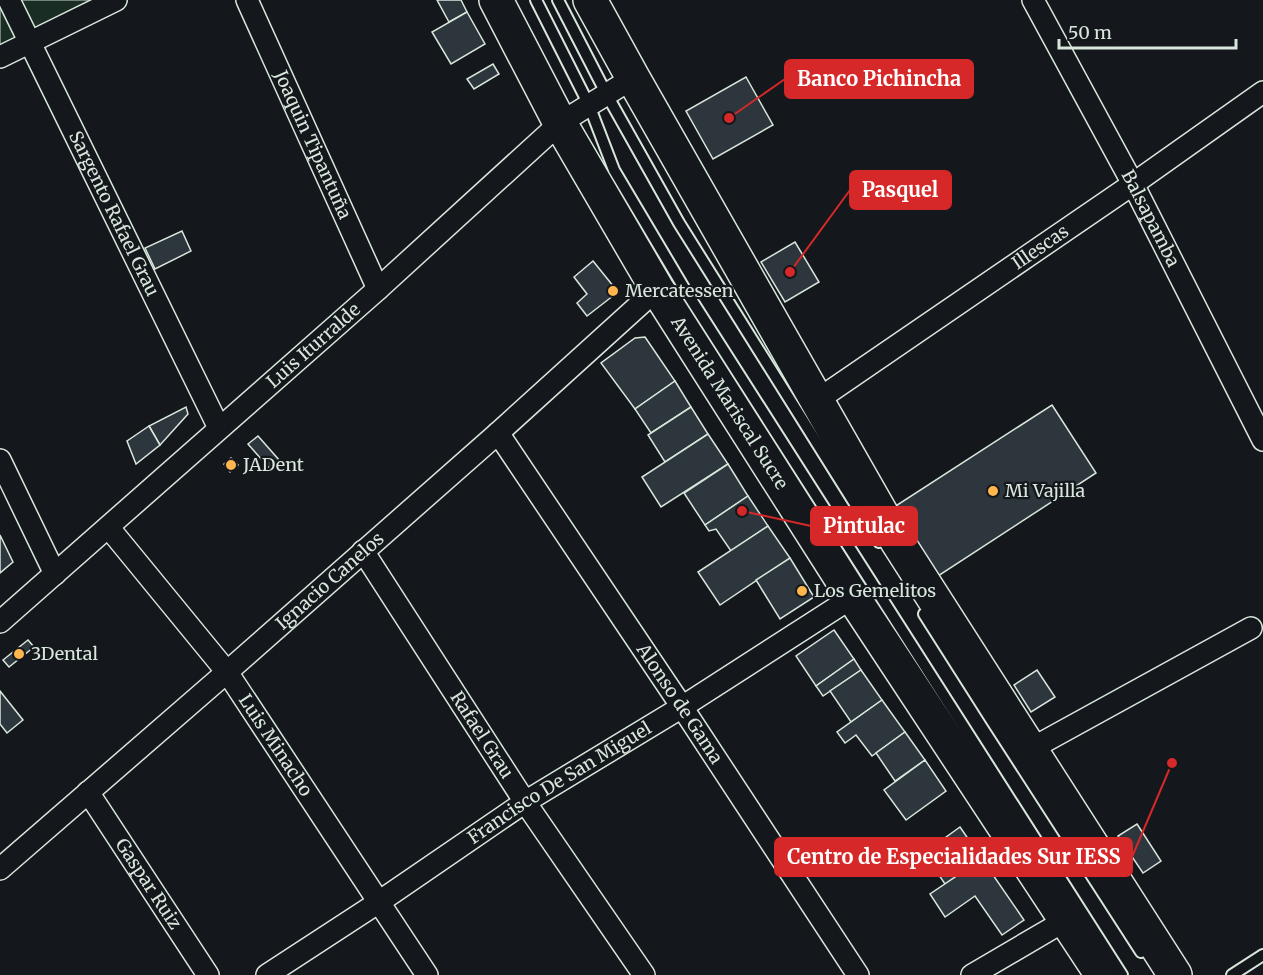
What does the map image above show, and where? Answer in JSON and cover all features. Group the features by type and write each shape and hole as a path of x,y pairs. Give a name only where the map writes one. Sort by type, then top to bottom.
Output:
{"main road":[{"name":"Avenida Mariscal Sucre","path":"496,0 560,123 657,289 853,597 1102,975"},
{"path":"590,0 610,93 816,401 897,541 1029,750 1162,970"}],"street":[{"name":"Sargento Rafael Grau","path":"9,0 219,428"},
{"path":"0,57 116,0"},
{"name":"Joaquin Tipantuña","path":"247,0 378,289"},
{"name":"Balsapamba","path":"1032,0 1134,184 1263,440"},
{"name":"Illescas","path":"816,401 1134,184 1263,92"},
{"name":"Luis Iturralde","path":"0,622 378,289 560,123 610,93"},
{"name":"Ignacio Canelos","path":"0,869 498,433 657,289"},
{"name":"Alonso de Gama","path":"498,433 682,706 858,975"},
{"path":"0,460 55,574"},
{"name":"Luis Minacho","path":"108,528 227,672 427,975"},
{"name":"Rafael Grau","path":"363,551 525,802 644,975"},
{"name":"Francisco De San Miguel","path":"267,975 525,802 682,706 853,597"},
{"path":"1029,750 1251,628"},
{"name":"Gaspar Ruiz","path":"88,792 208,975"},
{"path":"972,975 1066,920"}],"lane":[{"path":"536,0 610,93 614,170 687,293 1122,975"},
{"path":"558,0 679,223 883,548"},
{"path":"921,609 992,721 1162,970"},
{"path":"1232,975 1263,955"}],"green space":[{"path":"0,0 116,0 0,57"}],"building":[{"path":"437,0 461,0 467,12 449,22"},
{"path":"467,12 485,44 451,64 432,32"},
{"path":"493,64 499,74 474,89 467,79"},
{"path":"746,77 773,125 713,159 686,111"},
{"path":"182,231 191,251 155,269 145,248"},
{"path":"795,242 819,282 785,302 761,262"},
{"path":"593,261 618,292 587,316 577,303 587,294 574,277"},
{"path":"645,337 675,381 635,409 601,363 635,338"},
{"path":"675,381 691,407 651,433 635,409"},
{"name":"Mi Vajilla","path":"1052,405 1096,473 935,578 891,509"},
{"path":"186,407 188,414 160,445 149,426"},
{"path":"691,407 708,434 665,462 648,435"},
{"path":"149,426 160,445 136,464 127,441"},
{"path":"708,434 728,464 661,507 642,477"},
{"path":"258,436 280,461 270,469 248,444"},
{"name":"JADent","path":"231,458 238,465 230,472 224,464"},
{"path":"728,464 748,496 705,525 684,493"},
{"path":"748,496 768,526 731,551 716,529 709,531 705,525"},
{"path":"768,526 790,558 720,605 698,572"},
{"path":"0,535 13,562 0,573"},
{"path":"790,558 814,597 780,619 756,580"},
{"path":"834,630 854,659 816,686 796,656"},
{"name":"3Dental","path":"28,640 34,647 9,667 3,660"},
{"path":"854,659 861,670 823,696 816,686"},
{"path":"861,670 882,700 851,722 830,691"},
{"path":"1037,670 1055,697 1031,712 1014,685"},
{"path":"0,691 23,720 7,733 0,724"},
{"path":"882,700 905,732 872,756 856,735 845,743 837,732"},
{"path":"905,732 925,760 895,781 876,753"},
{"path":"925,760 946,791 906,820 884,790"},
{"path":"1137,824 1161,861 1143,873 1118,836"},
{"path":"960,827 982,859 945,884 924,853"},
{"path":"982,859 1024,920 1002,935 975,896 945,917 930,894"}],"place":[{"name":"Banco Pichincha","path":"729,118"},
{"name":"Pasquel","path":"790,272"},
{"name":"Mercatessen","path":"613,291"},
{"name":"JADent","path":"231,465"},
{"name":"Mi Vajilla","path":"993,491"},
{"name":"Pintulac","path":"742,511"},
{"name":"Los Gemelitos","path":"802,591"},
{"name":"3Dental","path":"19,654"},
{"name":"Centro de Especialidades Sur IESS","path":"1172,763"}]}
